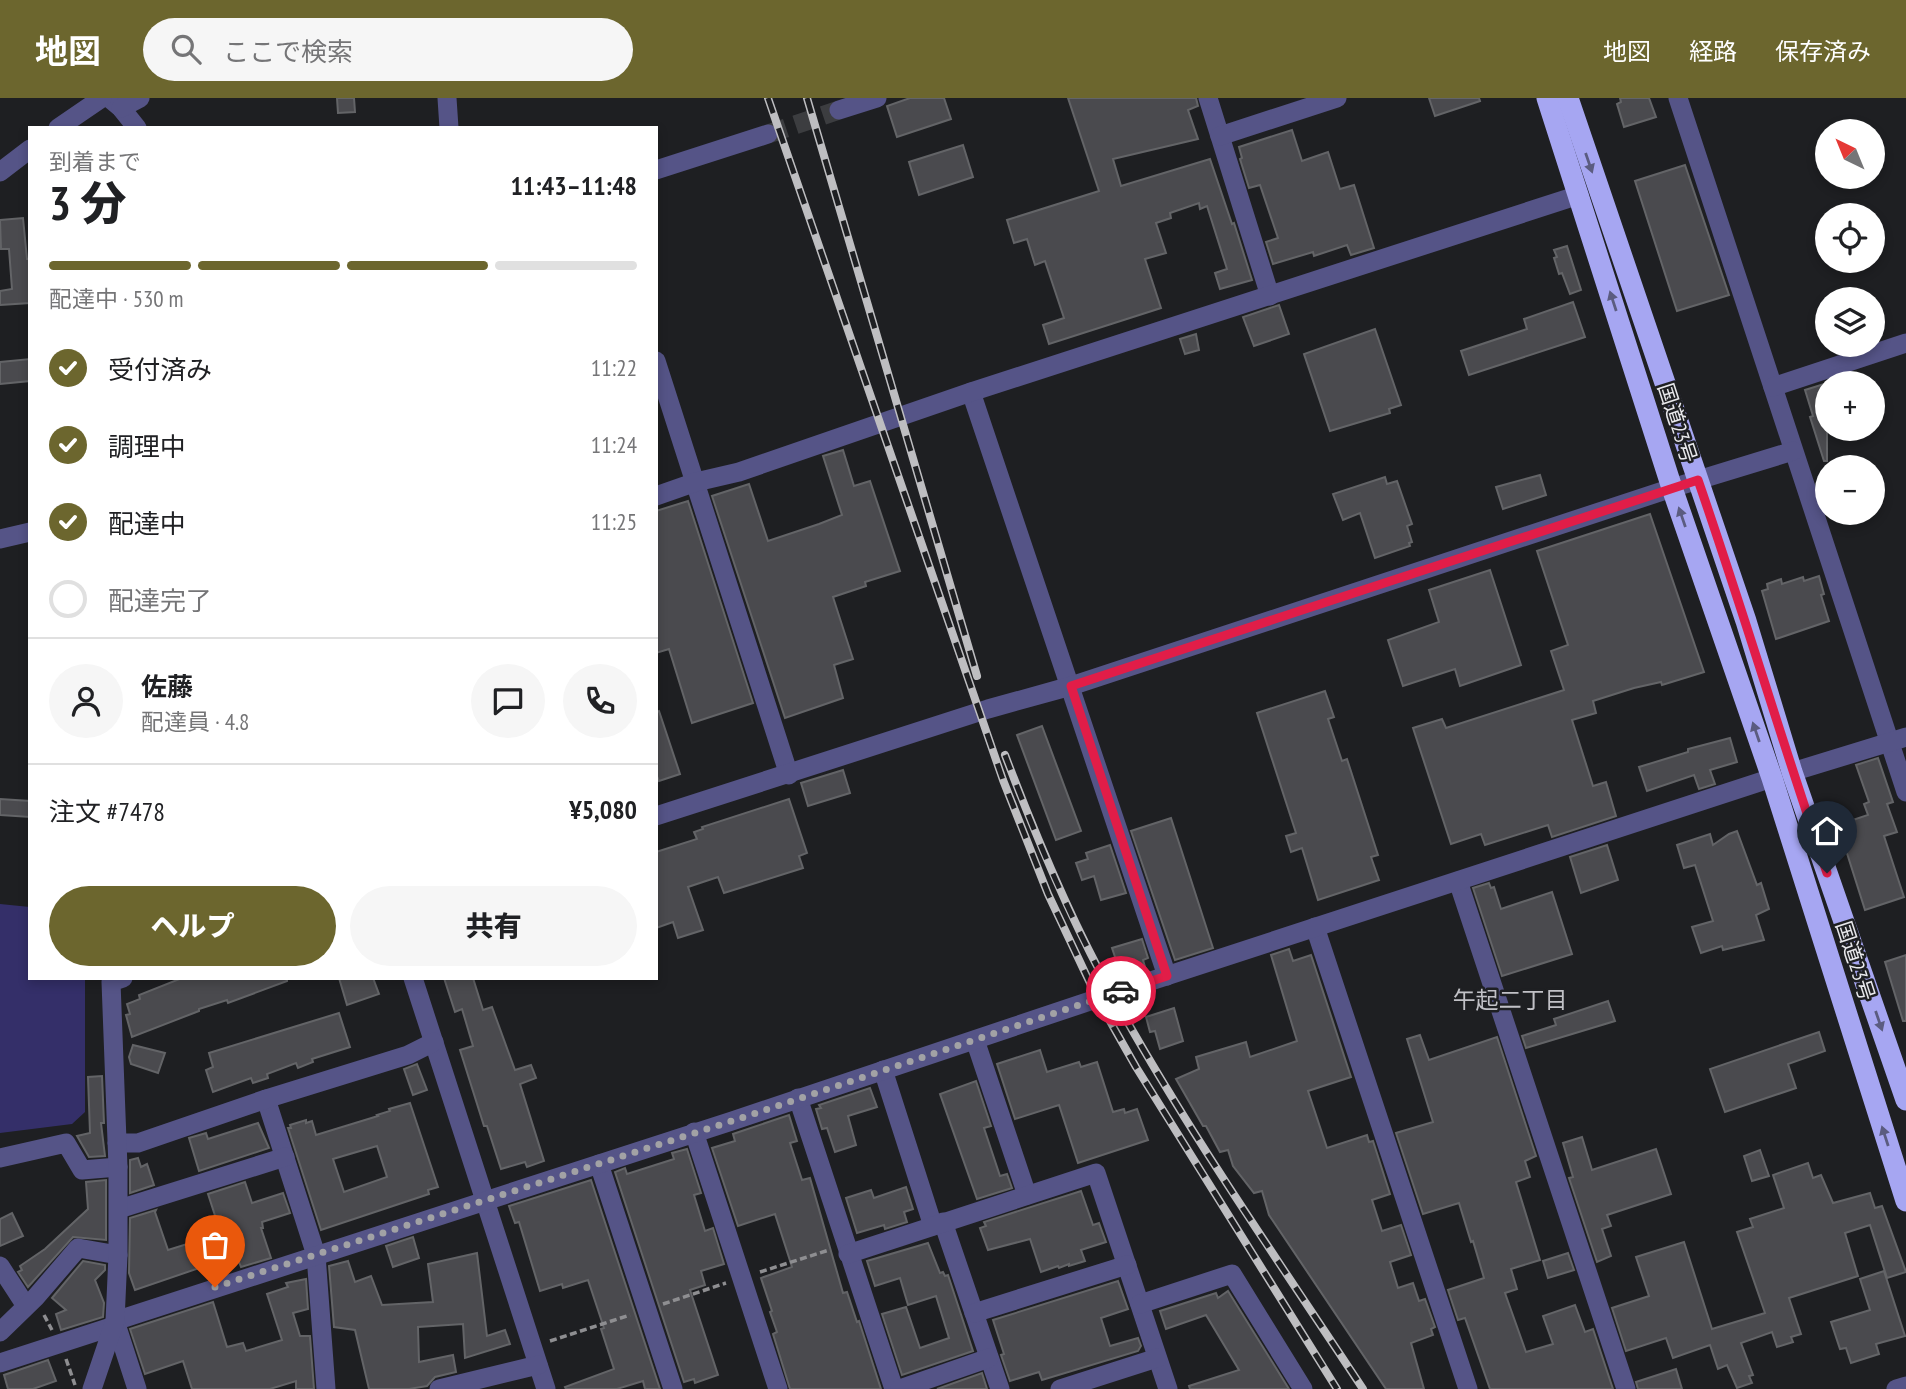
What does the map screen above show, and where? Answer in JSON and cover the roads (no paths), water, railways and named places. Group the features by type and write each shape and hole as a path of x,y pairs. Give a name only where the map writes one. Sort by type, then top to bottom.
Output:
{"highway":[{"name":"国道23号","path":"1547,98 1672,488 1772,779 1906,1201"},
{"name":"国道23号","path":"1567,98 1746,621 1792,772 1906,1100"}],"street":[{"path":"61,126 102,98"},
{"path":"115,103 140,98"},
{"path":"447,98 449,126"},
{"path":"839,110 877,98"},
{"path":"1208,98 1270,296"},
{"path":"1220,136 1337,98"},
{"path":"1678,98 1793,451 1898,739 1906,792"},
{"path":"115,103 135,126"},
{"path":"658,169 768,134"},
{"path":"3,172 28,151"},
{"path":"658,495 696,482 739,472 971,391 1579,195"},
{"path":"1773,387 1906,343"},
{"path":"658,367 789,775"},
{"path":"971,391 1167,976"},
{"path":"658,815 988,709 1071,686 1672,488 1793,451"},
{"path":"0,539 28,532"},
{"path":"1792,772 1898,739"},
{"path":"0,1363 316,1255 1772,779"},
{"path":"1458,881 1626,1389"},
{"path":"1315,927 1468,1389"},
{"path":"92,1389 114,1323 119,1209 111,982 117,980"},
{"path":"414,980 546,1389"},
{"path":"975,1040 1027,1195"},
{"path":"117,1143 138,1143 266,1099 408,1055 434,1042"},
{"path":"883,1070 1000,1389"},
{"path":"797,1098 894,1389"},
{"path":"266,1099 316,1255 326,1389"},
{"path":"694,1132 778,1389"},
{"path":"0,1158 65,1143 82,1170 118,1167"},
{"path":"119,1209 285,1157"},
{"path":"599,1164 673,1389"},
{"path":"846,1249 938,1224 1096,1173 1168,1389"},
{"path":"0,1332 78,1248 118,1255"},
{"path":"974,1313 1127,1265"},
{"path":"0,1266 26,1306"},
{"path":"1140,1304 1232,1275 1303,1389"},
{"path":"114,1323 137,1389"},
{"path":"439,1389 535,1356"},
{"path":"900,1389 989,1358"},
{"path":"1060,1389 1157,1358"},
{"path":"1896,1389 1906,1386"}],"tunnel":[{"path":"768,134 839,110"}],"railway":[{"path":"768,98 1003,780 1048,894 1098,1000 1136,1067 1337,1389"},
{"path":"807,98 977,676"},
{"path":"1005,755 1054,877 1113,996 1203,1146 1363,1389"}],"district":[{"name":"午起二丁目","path":"1510,1000"}]}
